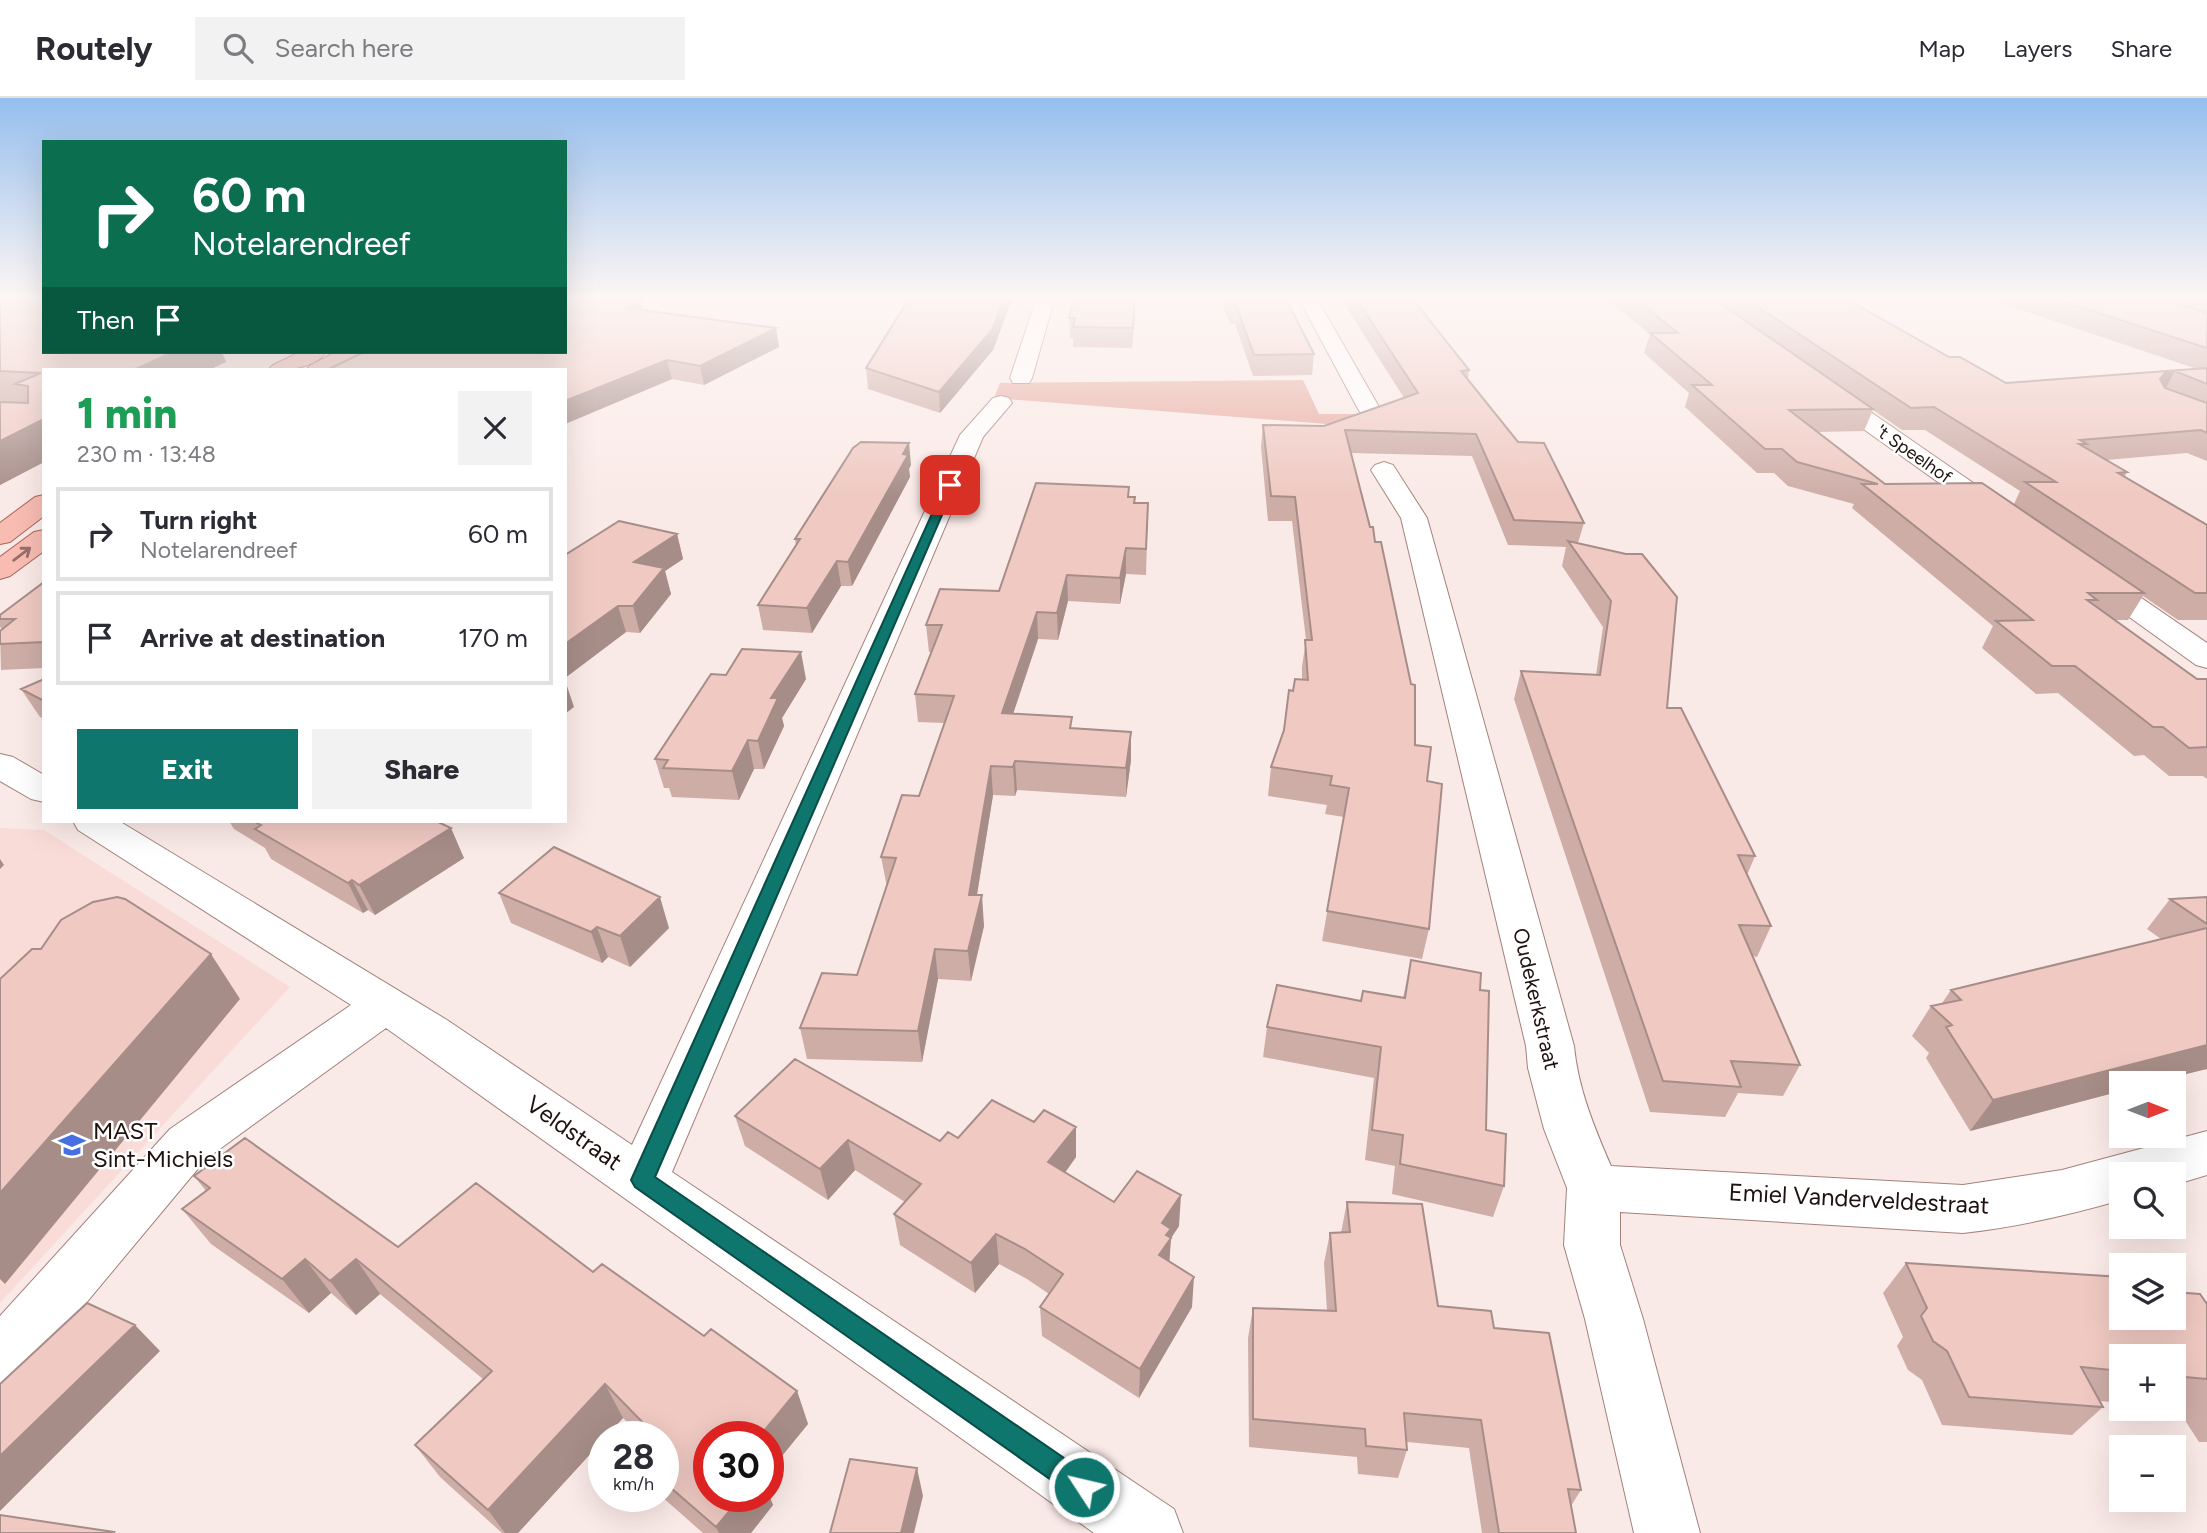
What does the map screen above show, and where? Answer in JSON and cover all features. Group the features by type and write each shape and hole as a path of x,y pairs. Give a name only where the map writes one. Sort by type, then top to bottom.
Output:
{"main road":[{"path":"0,536 42,504"},
{"path":"0,570 42,539"}],"street":[{"path":"642,1180 972,435 1011,391 1021,364"},
{"path":"1344,364 1368,407"},
{"name":"'t Speelhof","path":"1801,374 2014,523"},
{"name":"Oudekerkstraat","path":"1384,470 1414,519 1550,1046 1552,1068 1569,1129 1594,1188 1592,1245 1614,1319 1667,1533"},
{"path":"2071,563 2207,658"},
{"path":"0,765 42,790"},
{"name":"Veldstraat","path":"101,823 384,1005 642,1180 1150,1533"},
{"path":"0,1360 188,1144 384,1005"},
{"path":"2175,1162 2207,1153"},
{"name":"Emiel Vanderveldestraat","path":"1594,1188 1690,1191 1963,1209 2047,1198 2109,1180"}],"shaded area":[{"path":"1303,380 1319,414 1393,414 1403,430 994,398 1000,383"},
{"name":"MAST Sint-Michiels","path":"0,828 44,830 290,987 0,1303"}],"building":[{"path":"0,364 147,364 138,368 42,368 42,420 0,441 0,402 28,403 28,386 15,384 41,373 0,371"},
{"path":"339,364 657,364 567,400 567,368 331,368"},
{"path":"868,364 963,364 939,392 866,368"},
{"path":"1399,364 1464,364 1469,370 1461,371 1518,442 1544,443 1584,523 1514,520 1476,434 1345,430 1370,527 1373,527 1375,542 1381,542 1411,684 1415,685 1415,745 1431,747 1427,781 1442,784 1429,929 1327,911 1349,788 1330,785 1332,776 1271,767 1284,730 1289,690 1293,691 1295,679 1308,680 1305,640 1312,640 1295,497 1271,496 1263,425 1324,426 1418,393"},
{"path":"1687,364 1808,364 1873,409 1789,410 1885,484 1982,483 2144,593 2088,593 2097,600 2087,600 2197,679 2207,679 2207,747 2189,748 2163,727 2153,727 2075,666 2052,666 1996,621 2033,620 1862,484 1878,484 1797,462 1782,449 1765,449 1692,385 1712,385"},
{"path":"1844,364 1972,364 2006,383 2207,368 2207,384 2175,371 2165,373 2160,379 2165,388 2207,403 2207,433 2201,430 2080,440 2087,444 2079,444 2127,472 2118,473 2207,525 2207,593 2195,593 2025,482 2056,482 1934,407 1911,408"},
{"path":"861,442 909,443 903,454 908,455 848,562 837,561 807,608 758,605 800,539 795,539 853,448"},
{"path":"1036,483 1129,487 1128,497 1135,497 1134,503 1148,503 1146,549 1126,548 1120,578 1067,575 1057,613 1037,612 1002,713 1072,717 1070,728 1131,732 1126,768 1015,761 1013,767 991,766 969,895 982,895 968,951 935,949 918,1031 800,1028 822,973 857,975 896,858 881,857 902,795 919,796 954,696 915,694 942,625 926,625 940,589 999,591"},
{"path":"619,521 677,534 634,562 664,568 633,606 618,606 567,643 567,554"},
{"path":"1568,541 1626,554 1642,554 1677,597 1667,708 1681,708 1755,856 1738,855 1771,926 1739,925 1800,1065 1731,1061 1741,1087 1663,1081 1521,671 1600,675 1611,601"},
{"path":"42,584 42,642 0,644 0,631 15,619 0,619 0,615"},
{"path":"742,649 801,652 771,698 778,698 758,741 748,740 732,771 663,768 668,760 655,759 711,674 726,675"},
{"path":"42,680 42,700 21,689"},
{"path":"257,823 440,823 451,828 359,885 352,880 348,883 255,829 261,825"},
{"path":"554,847 660,897 620,936 597,927 591,932 499,893"},
{"path":"117,897 125,899 211,954 0,1193 0,979 32,949 41,949 61,920 93,902"},
{"path":"2207,897 2207,924 2170,899"},
{"path":"2207,928 2207,1045 1993,1100 1946,1027 1952,1025 1931,1006 1961,1000 1951,990"},
{"path":"1411,960 1481,973 1480,990 1489,991 1486,1130 1506,1134 1504,1186 1400,1164 1403,1135 1372,1130 1381,1047 1267,1027 1277,985 1361,1001 1363,991 1405,998"},
{"path":"795,1059 940,1141 948,1132 958,1138 992,1100 1034,1122 1044,1110 1076,1127 1048,1162 1114,1202 1137,1171 1181,1195 1162,1223 1171,1229 1166,1235 1171,1238 1159,1255 1194,1277 1140,1369 1040,1307 1063,1274 1025,1249 996,1234 971,1263 894,1214 921,1184 848,1140 820,1169 735,1116"},
{"path":"245,1138 398,1247 476,1183 593,1272 602,1264 704,1336 711,1329 797,1391 772,1421 693,1421 693,1507 679,1495 679,1421 641,1421 605,1384 488,1510 415,1445 492,1371 356,1259 330,1281 305,1259 282,1279 182,1209 210,1188 194,1176"},
{"path":"1347,1202 1422,1204 1438,1306 1491,1311 1494,1328 1549,1333 1581,1490 1568,1489 1576,1533 1499,1533 1481,1420 1404,1413 1407,1450 1366,1446 1365,1429 1253,1419 1253,1308 1336,1311 1330,1233 1350,1232"},
{"path":"1906,1263 2109,1276 2109,1330 2186,1330 2186,1293 2200,1294 2207,1304 2207,1379 2186,1377 2186,1344 2109,1344 2109,1370 2081,1367 2103,1407 1969,1397 1947,1351 1933,1341 1921,1316 1927,1308"},
{"path":"87,1303 135,1325 0,1456 0,1384"},
{"path":"850,1459 917,1468 901,1533 830,1533"},
{"path":"699,1512 729,1512 716,1527"},
{"path":"0,1515 114,1532 0,1533"}],"place":[{"name":"MAST Sint-Michiels","path":"72,1145"}],"route":[{"path":"950,485 642,1180 1084,1487"}]}
